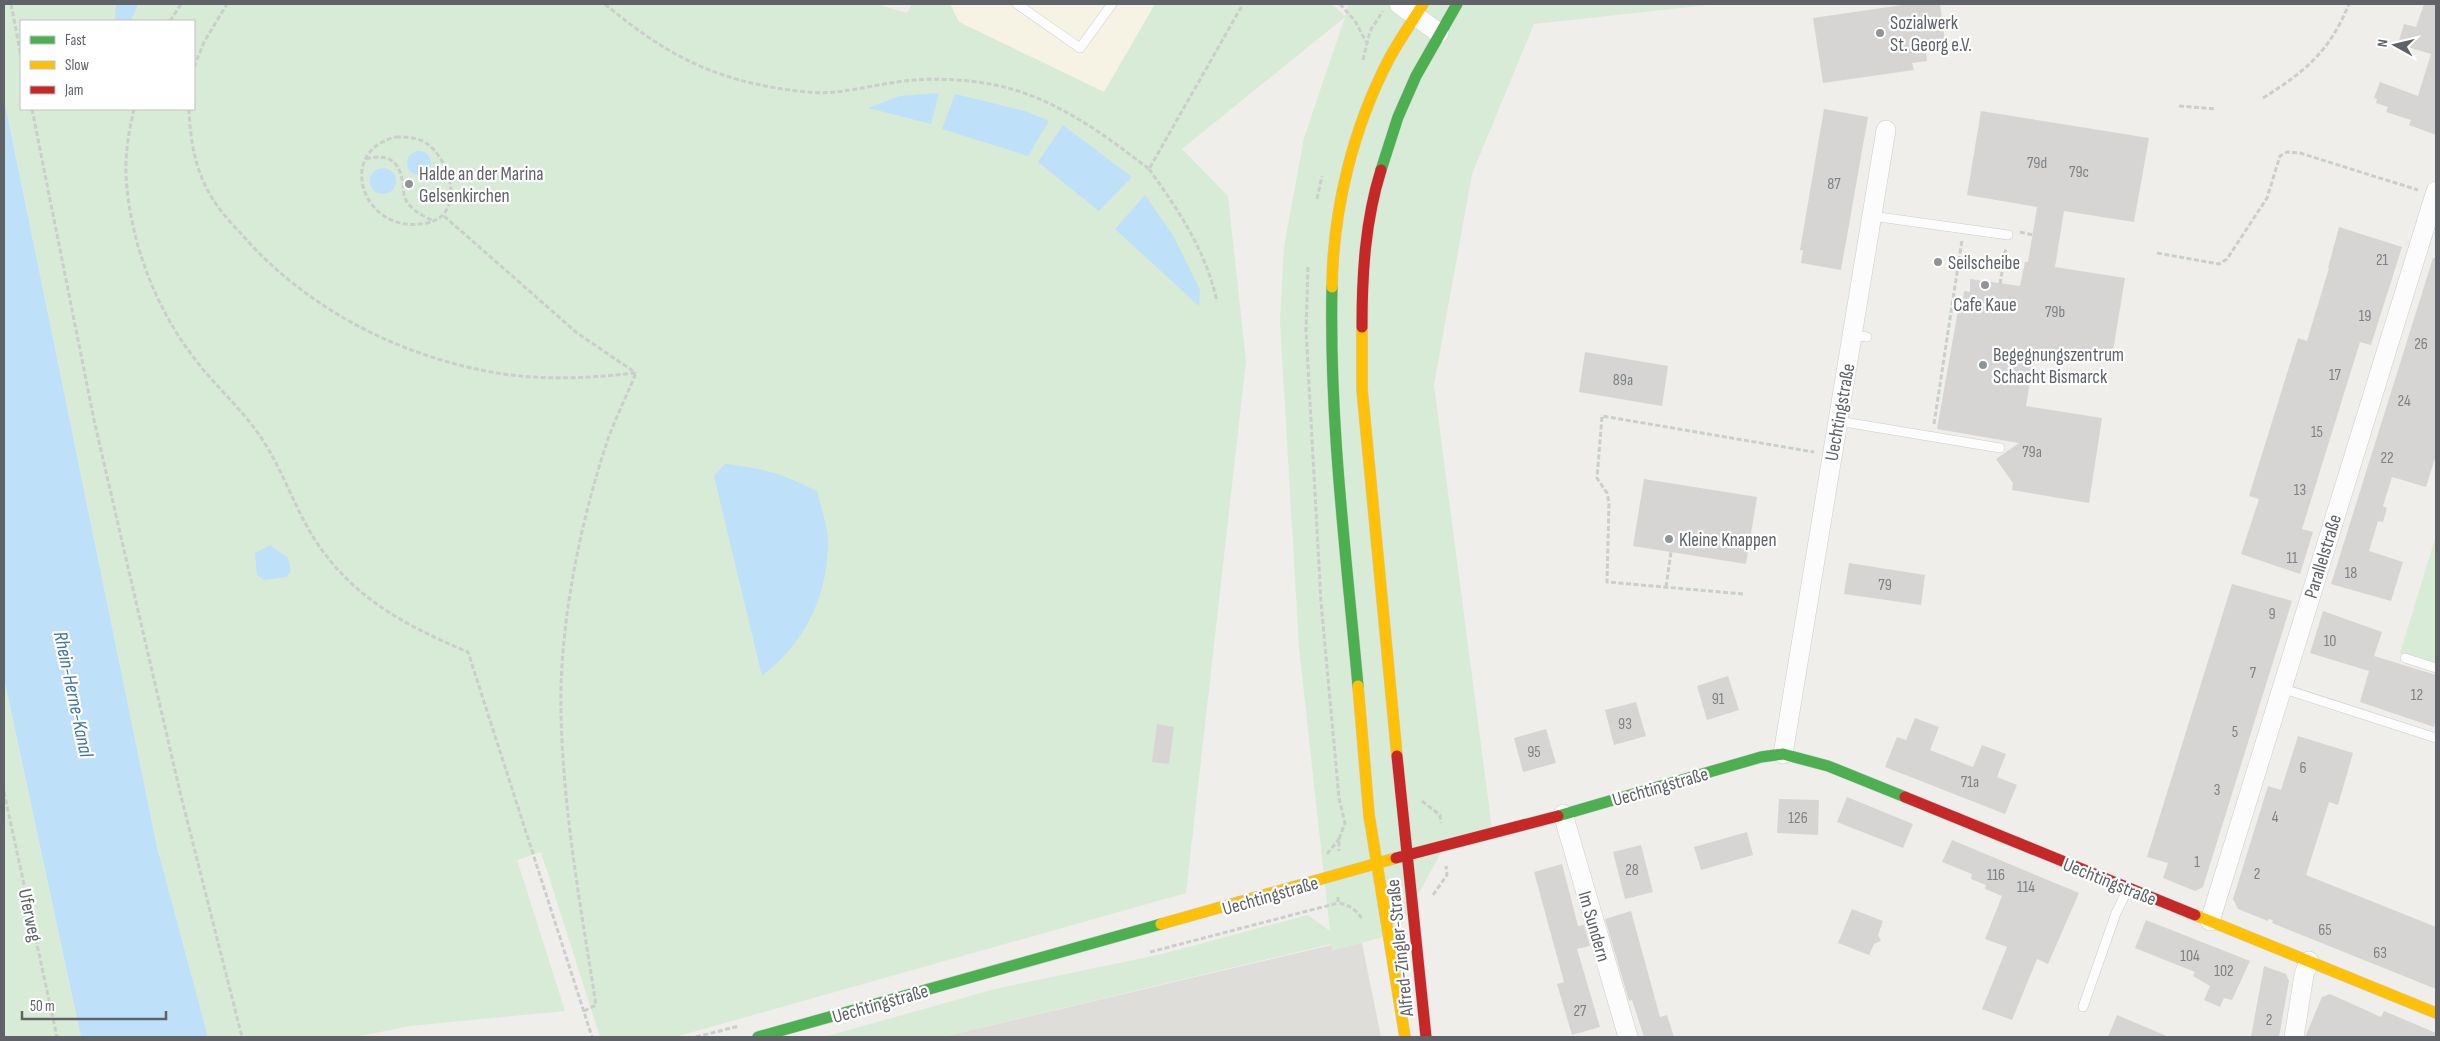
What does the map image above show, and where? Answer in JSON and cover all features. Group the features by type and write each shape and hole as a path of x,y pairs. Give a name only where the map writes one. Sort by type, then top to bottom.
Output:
{"main road":[{"name":"Alfred-Zingler-Straße","path":"1426,1037 1411,906 1408,856 1362,389 1362,278 1373,195 1383,161 1412,84 1439,32 1458,4"},
{"name":"Alfred-Zingler-Straße","path":"1405,1037 1369,815 1348,589 1333,381 1332,277 1335,236 1342,192 1352,151 1368,105 1389,59 1419,10"},
{"name":"Uechtingstraße","path":"758,1037 1563,814 1761,757 1783,754 1828,766 2436,1013"}],"street":[{"path":"1399,4 1419,10 1439,32"},
{"name":"Uechtingstraße","path":"1783,754 1837,421 1859,336 1872,216 1886,130"},
{"name":"Parallelstraße","path":"2210,921 2436,193"},
{"name":"Im Sundern","path":"1563,814 1628,1037"},
{"path":"2294,1037 2304,976 2309,961"}],"lane":[{"path":"1017,4 1080,48 1112,4"},
{"path":"1872,216 2008,236"},
{"path":"1837,421 2000,448"},
{"path":"2404,658 2436,668"},
{"path":"2281,688 2436,738"},
{"path":"2083,1007 2116,913 2128,888"}],"path":[{"path":"11,4 20,51"},
{"path":"171,20 181,4"},
{"path":"195,64 204,42 227,4"},
{"path":"605,4 639,32 673,53 711,72 743,82 794,91 834,92 915,80 990,84 1019,91 1065,110 1112,140 1149,169 1174,203 1197,243 1212,282 1217,302"},
{"path":"1149,169 1243,4"},
{"path":"1340,4 1355,21 1366,42"},
{"path":"2263,98 2288,83 2322,53 2341,22 2349,4"},
{"path":"2179,106 2216,108"},
{"path":"32,110 97,429 180,792 243,1036"},
{"path":"134,110 129,133 126,176 134,227 153,288 169,322 216,386 245,415 262,438 315,539 334,565 362,593 390,615 429,636 468,652 592,1037"},
{"path":"189,110 190,136 196,163 208,190 229,222 282,275 311,297 352,323 395,344 481,370 563,378 636,373"},
{"path":"406,137 424,142 440,156 451,186 450,204 444,216 433,221 411,224 398,222 378,213 371,207 364,191 362,174 366,159 372,151 386,139 406,137"},
{"path":"2157,254 2219,264 2227,259 2268,198 2280,156 2286,152 2300,153 2436,193"},
{"path":"366,159 385,156 392,160 402,177 404,198 409,206 433,221"},
{"path":"444,216 577,333 636,373"},
{"path":"1932,437 1963,229"},
{"path":"2000,284 2008,236"},
{"path":"584,1011 596,1005 565,793 560,712 566,630 584,519 608,438 636,373"},
{"path":"1743,594 1607,582 1609,503 1607,493 1597,478 1602,416 1832,454"},
{"path":"1666,587 1671,552"},
{"name":"Uferweg","path":"4,792 57,1037"},
{"path":"1415,802 1424,800 1440,815 1442,827"},
{"path":"1430,900 1447,875 1446,861"},
{"path":"1338,894 1338,903 1350,906 1357,911 1362,919 1369,918"}],"shaded area":[{"path":"950,4 1155,4 1104,92 959,22"},
{"path":"1361,938 1381,1037 942,1037"}],"green space":[{"path":"4,4 876,4 907,13 912,4 950,4 959,22 1104,92 1155,4 1331,4 1345,16 1349,4 1717,4 1534,24 1472,174 1434,385 1492,829 1443,849 1397,933 1332,951 1331,944 942,1037 824,1037 995,989 1162,954 1308,915 1330,931 1299,647 1280,322 1284,247 1304,138 1345,17 1182,149 1228,196 1246,361 1186,893 675,1037 600,1037 541,852 517,860 565,1011 410,1026 355,1037 208,1037 157,847 4,99"},
{"path":"2436,536 2436,664 2400,653"},
{"path":"4,678 81,1037 4,1037"}],"water":[{"path":"116,4 138,4 131,20 115,20"},
{"path":"939,93 931,124 868,108 900,96"},
{"path":"955,94 1025,111 1049,121 1028,156 942,129"},
{"name":"Rhein-Herne-Kanal","path":"4,99 157,847 208,1037 81,1037 4,678"},
{"path":"1063,125 1132,177 1099,211 1038,162"},
{"path":"419,151 428,154 431,163 428,172 419,175 410,172 407,163 410,154"},
{"path":"383,168 392,172 396,181 392,190 383,194 374,190 370,181 374,172"},
{"path":"1145,195 1174,237 1200,290 1199,306 1115,229"},
{"path":"725,464 773,473 817,491 826,526 828,547 823,585 810,619 790,649 762,676 714,476"},
{"path":"270,545 288,558 291,571 286,577 264,580 257,575 255,553"}],"building":[{"name":"Sozialwerk St. Georg e.V.","path":"1909,4 1940,4 1946,48 1926,50 1927,61 1912,63 1914,70 1823,83 1813,18"},
{"path":"2424,4 2436,4 2436,135 2409,125 2411,120 2386,112 2388,107 2376,103 2377,99 2374,98 2380,82 2418,96 2431,54 2398,44 2404,24 2416,27"},
{"path":"1824,109 1868,117 1841,270 1801,263 1803,250 1800,250"},
{"path":"1981,111 2149,138 2134,222 2064,211 2055,267 2125,278 2111,363 2035,350 2026,406 2102,418 2089,503 2012,490 2013,483 1996,459 2019,443 1937,429 1960,299 1963,300 1964,291 1970,292 1970,279 2020,286 2025,262 2028,262 2037,207 1967,195"},
{"path":"2339,227 2402,247 2371,345 2360,342 2302,529 2313,532 2300,574 2241,554 2259,499 2249,496 2298,338 2307,341"},
{"path":"2433,258 2436,258 2436,455 2426,487 2392,477 2383,506 2387,508 2383,522 2378,521 2369,551 2403,562 2391,601 2331,584"},
{"path":"1585,352 1668,366 1662,406 1579,392"},
{"path":"1644,479 1757,497 1746,564 1633,546"},
{"path":"1849,563 1925,575 1921,605 1844,594"},
{"path":"2232,584 2292,601 2203,887 2195,891 2163,878 2168,863 2147,857"},
{"path":"2323,611 2382,632 2374,656 2436,675 2436,718 2434,727 2360,702 2369,671 2310,653"},
{"path":"1728,676 1739,710 1707,720 1697,686"},
{"path":"1636,702 1646,736 1614,745 1605,710"},
{"path":"1915,718 1939,727 1930,750 1965,764 1973,767 1982,745 2006,754 1997,777 2017,785 2005,814 1885,767 1897,737 1906,740"},
{"path":"1157,724 1174,727 1169,764 1152,762"},
{"path":"1546,729 1556,763 1523,772 1514,738"},
{"path":"2298,736 2353,753 2338,805 2329,802 2306,875 2436,927 2436,989 2272,923 2273,920 2268,919 2268,921 2238,909 2233,899 2268,786 2281,790"},
{"path":"1847,797 1913,824 1903,848 1837,822"},
{"path":"1779,799 1819,800 1818,835 1777,833"},
{"path":"1747,832 1753,855 1701,870 1694,847"},
{"path":"1952,840 2079,893 2048,964 2037,959 2012,1020 1982,1009 2007,947 1985,939 2002,896 1985,889 1986,885 1971,879 1972,874 1942,862"},
{"path":"1641,845 1653,892 1625,899 1613,852"},
{"path":"1562,864 1578,926 1584,925 1590,946 1577,949 1600,1027 1572,1035 1557,984 1564,982 1534,872"},
{"path":"1852,909 1883,921 1878,935 1881,941 1874,944 1869,955 1838,943"},
{"path":"1631,911 1660,1017 1667,1015 1674,1037 1644,1037 1632,1000 1629,1001 1605,919"},
{"path":"2146,920 2250,961 2232,1000 2224,998 2220,1007 2204,1000 2210,986 2193,976 2195,972 2135,948"},
{"path":"2264,966 2286,974 2289,981 2279,1037 2251,1037"},
{"path":"2330,994 2381,1017 2384,1011 2436,1033 2436,1037 2305,1037 2322,997"},
{"path":"2117,1015 2169,1037 2108,1037"}],"traffic: fast":[{"path":"1381,170 1398,117 1416,76 1457,4"},
{"path":"1332,287 1333,387 1336,437 1358,686"},
{"path":"1558,816 1761,757 1783,754 1828,766 1905,797"},
{"path":"758,1037 1161,924"}],"traffic: slow":[{"path":"1332,287 1336,228 1347,170 1355,141 1376,85 1401,38 1423,4"},
{"path":"1362,327 1362,389 1397,756"},
{"path":"1358,686 1369,815 1405,1037"},
{"path":"1161,924 1396,858"},
{"path":"2195,915 2436,1013"}],"traffic: jam":[{"path":"1362,327 1365,248 1371,209 1381,170"},
{"path":"1397,756 1426,1037"},
{"path":"1905,797 2195,915"},
{"path":"1396,858 1558,816"}],"place":[{"name":"Sozialwerk St. Georg e.V.","path":"1880,33"},
{"name":"Halde an der Marina Gelsenkirchen","path":"409,184"},
{"name":"Seilscheibe","path":"1938,262"},
{"name":"Cafe Kaue","path":"1985,285"},
{"name":"Begegnungszentrum Schacht Bismarck","path":"1983,365"},
{"name":"Kleine Knappen","path":"1669,539"}]}
